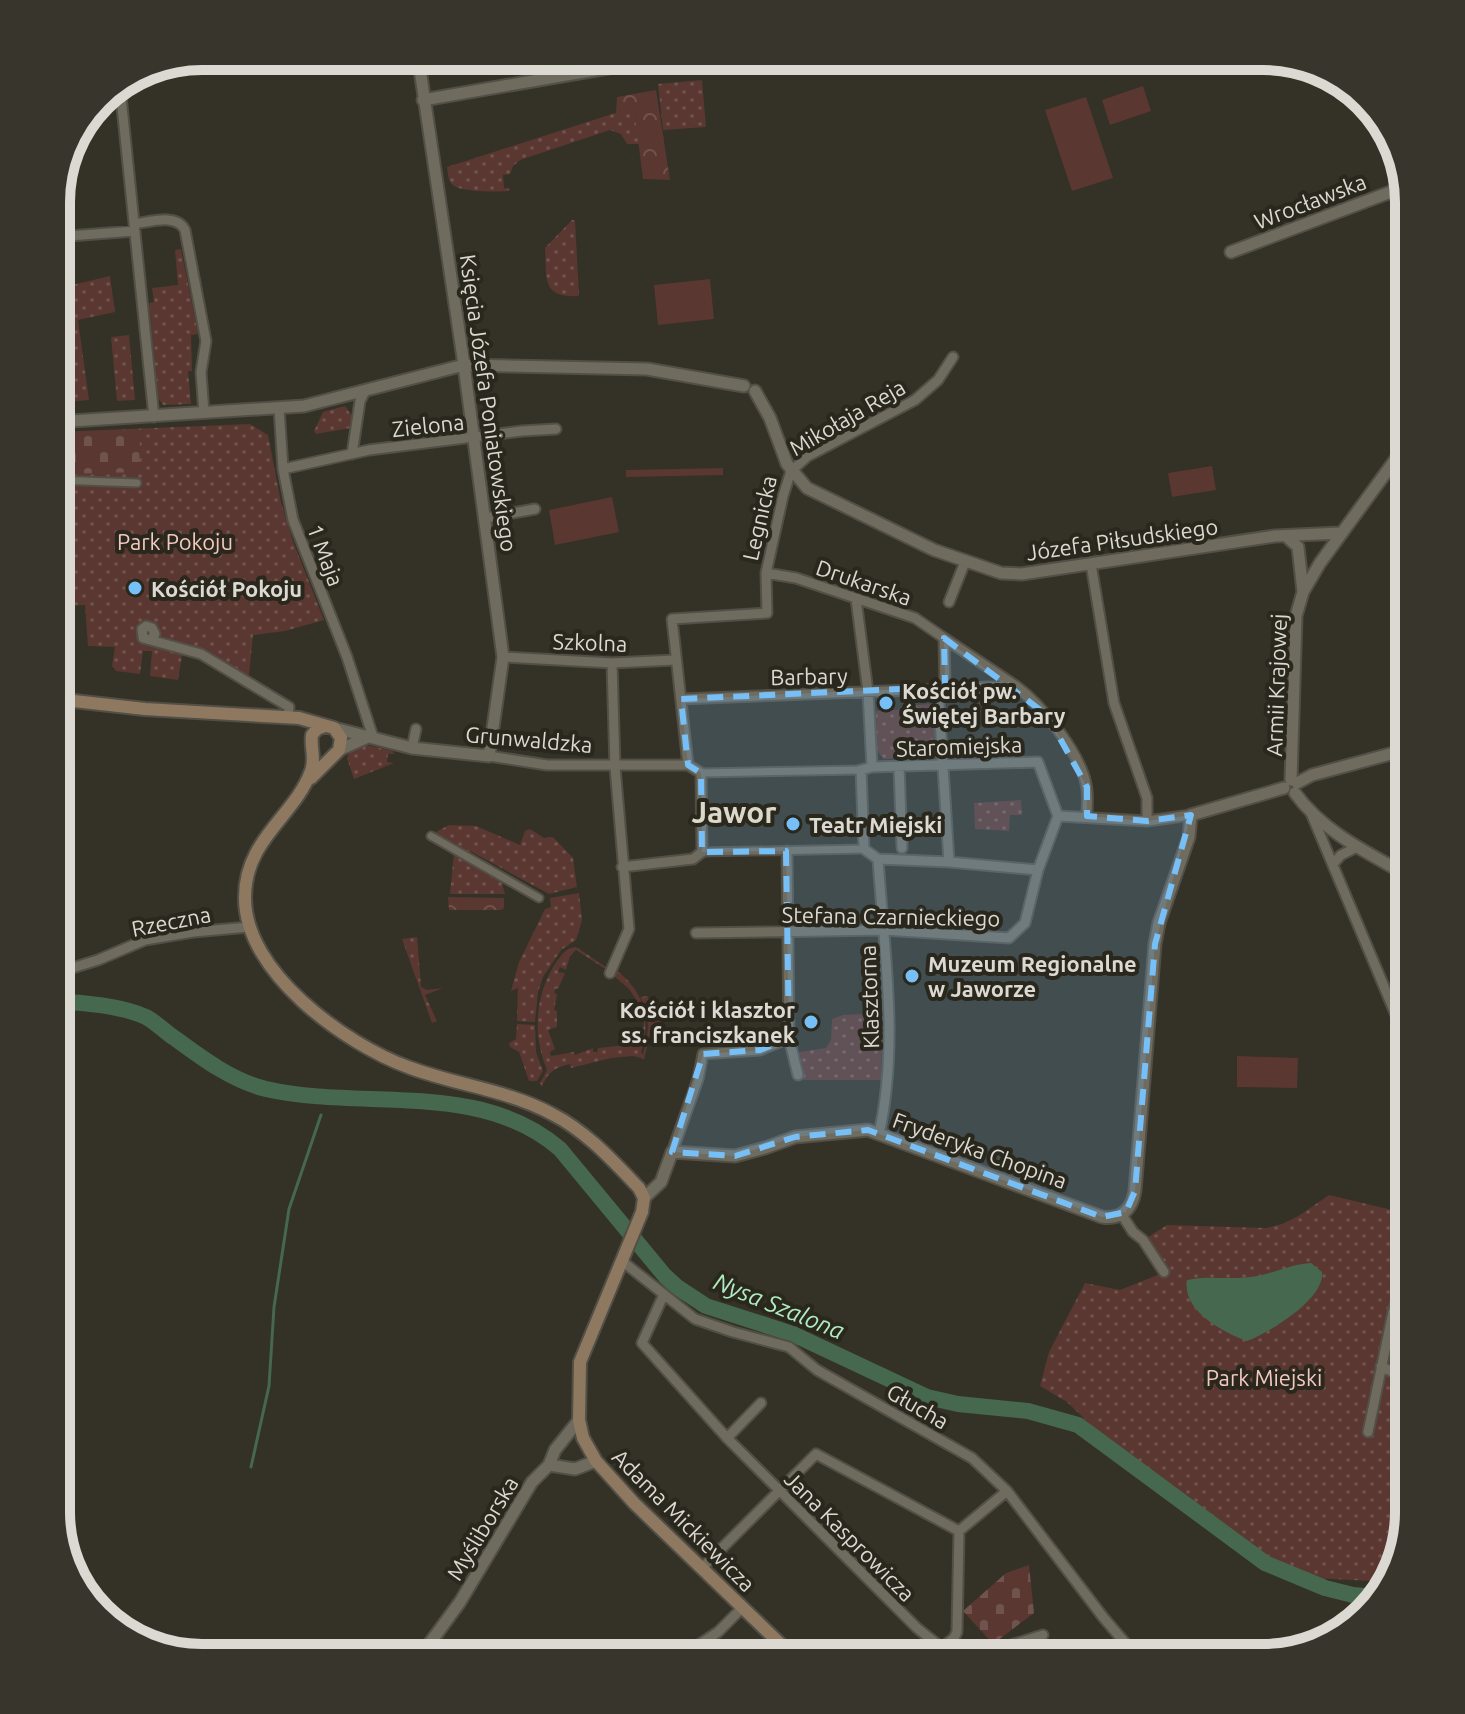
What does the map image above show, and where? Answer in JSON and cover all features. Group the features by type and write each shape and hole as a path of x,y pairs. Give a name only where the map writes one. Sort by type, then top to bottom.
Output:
{"main road":[{"path":"70,701 145,709 289,712 330,727 341,738 336,752 303,786 252,861 244,898 256,945 298,996 372,1051 402,1065 523,1101 550,1113 575,1127 596,1145 639,1188 644,1198"},
{"path":"289,712 312,735 312,769 303,786"},
{"path":"312,735 317,729 330,727"},
{"path":"314,749 323,755 336,752"},
{"name":"Adama Mickiewicza","path":"644,1198 642,1212 580,1362 579,1420 583,1438 596,1461 701,1569 781,1644"}],"street":[{"name":"Księcia Józefa Poniatowskiego","path":"420,70 486,518 503,657 489,756"},
{"path":"423,100 596,70"},
{"path":"121,99 154,417"},
{"name":"Wrocławska","path":"1231,252 1394,191"},
{"path":"70,235 174,220 183,225 206,341 201,372 204,413"},
{"name":"Mikołaja Reja","path":"791,471 808,456 915,400 938,380 953,357"},
{"path":"70,421 321,403 464,365"},
{"name":"Legnicka","path":"464,365 647,369 749,389 770,418 791,471 766,573 767,613 672,619 675,660"},
{"name":"Zielona","path":"352,454 360,401 365,391"},
{"name":"1 Maja","path":"279,408 283,469 293,520 344,649 372,734 368,737"},
{"name":"Zielona","path":"283,469 369,450 556,429"},
{"name":"Armii Krajowej","path":"1292,786 1296,616 1303,592 1341,533 1395,460"},
{"name":"Józefa Piłsudskiego","path":"791,471 800,483 815,493 965,562 1001,573 1022,574 1275,536 1341,533"},
{"path":"70,481 137,483"},
{"path":"486,518 535,509"},
{"name":"Armii Krajowej","path":"1287,537 1298,547 1303,592"},
{"path":"949,602 965,562"},
{"path":"1091,564 1114,703 1147,798 1147,821"},
{"name":"Drukarska","path":"766,573 796,578 915,618 1016,686 1047,715 1077,761 1087,787 1087,816"},
{"path":"856,599 868,692 872,767"},
{"path":"152,638 201,654 289,712"},
{"path":"944,638 942,765 949,862"},
{"name":"Szkolna","path":"503,657 612,663 675,660"},
{"path":"675,660 688,765 701,773 861,770 864,849"},
{"path":"610,973 629,929 615,767 612,663"},
{"name":"Barbary","path":"681,699 1016,686"},
{"path":"351,733 362,719 363,710"},
{"name":"Grunwaldzka","path":"330,727 412,748 547,765 688,765"},
{"path":"412,748 416,729"},
{"path":"336,752 368,737"},
{"path":"1058,816 1147,821 1191,815 1292,786 1308,776 1395,753"},
{"name":"Staromiejska","path":"861,770 872,767 1038,762 1058,816"},
{"path":"1293,764 1308,776"},
{"path":"899,766 902,848"},
{"path":"701,773 702,852"},
{"path":"1292,786 1311,813 1395,1012"},
{"path":"1311,813 1357,847 1395,868"},
{"path":"1164,1272 1143,1240 1133,1232 1125,1212 1135,1191 1155,944 1189,837 1191,815"},
{"name":"Stefana Czarnieckiego","path":"696,933 884,930 1009,938 1025,923 1038,870 1058,816"},
{"path":"431,836 539,898"},
{"path":"1333,864 1341,855 1357,847"},
{"path":"622,867 693,859 702,852 864,849 878,859 1038,870"},
{"path":"787,851 789,1038 798,1075"},
{"name":"Klasztorna","path":"878,859 889,1072 879,1134"},
{"name":"Rzeczna","path":"70,969 145,940 249,927"},
{"path":"644,1198 661,1182 695,1087 703,1054 760,1050 789,1038"},
{"name":"Fryderyka Chopina","path":"672,1152 735,1156 811,1134 864,1130 1102,1217 1125,1212"},
{"name":"Głucha","path":"623,1258 695,1319 789,1347 817,1370 972,1458 1007,1491 1126,1644"},
{"name":"Jana Kasprowicza","path":"664,1294 642,1343 727,1438 888,1600 938,1644"},
{"path":"1368,1432 1395,1303"},
{"path":"1381,1366 1395,1374"},
{"path":"727,1438 761,1403"},
{"name":"Myśliborska","path":"429,1644 460,1602 532,1482 549,1465 555,1450 579,1420"},
{"path":"701,1569 816,1454 959,1531"},
{"path":"549,1465 575,1469 596,1461"},
{"path":"946,1644 957,1632 959,1531 1007,1491"},
{"path":"700,1644 718,1632 743,1607"},
{"path":"1014,1644 1043,1635"}],"highlighted area":[{"path":"944,638 1047,715 1087,787 1087,816 1147,821 1191,815 1155,944 1135,1191 1126,1212 1102,1217 868,1130 795,1137 735,1156 672,1152 703,1054 760,1050 789,1038 786,851 702,852 701,773 688,765 681,699 945,687"}],"green space":[{"path":"702,80 706,127 663,130 658,84"},
{"path":"1143,86 1151,111 1110,125 1102,100"},
{"path":"656,90 670,180 643,179 634,108 616,113 617,97"},
{"path":"1086,97 1113,178 1072,191 1045,110"},
{"path":"634,107 639,144 627,144 621,134 610,130 520,160 510,174 503,175 504,188 509,191 465,189 454,186 449,180 447,167"},
{"path":"575,220 579,296 558,294 552,290 546,269 545,248"},
{"path":"181,249 198,334 191,335 192,371 188,371 191,404 163,405 158,398 149,303 154,302 152,288 178,285 175,250"},
{"path":"110,276 115,312 78,320 89,400 70,402 70,306 72,285"},
{"path":"710,279 714,319 658,325 654,285"},
{"path":"129,335 135,400 117,401 111,337"},
{"path":"345,406 352,416 351,428 316,434 314,431 323,412"},
{"name":"Park Pokoju","path":"250,424 268,435 281,502 324,620 285,631 253,635 249,675 244,688 206,659 182,655 178,680 150,676 152,651 143,651 140,674 116,671 112,666 115,647 88,646 85,605 70,606 70,431"},
{"path":"140,431 139,472 70,474 70,434"},
{"path":"1212,466 1216,490 1172,497 1168,473"},
{"path":"723,468 723,475 626,477 626,470"},
{"path":"612,497 619,532 555,545 549,510"},
{"path":"935,704 937,758 884,759 877,751 876,711 916,709 916,705"},
{"path":"362,744 393,751 394,754 388,754 387,762 394,763 354,779 347,758 351,749"},
{"path":"1021,800 1022,815 1010,815 1009,831 975,829 974,803"},
{"path":"449,825 476,826 520,845 525,831 530,829 544,838 553,837 573,858 577,887 549,894 470,851 467,854 438,836 436,832"},
{"path":"454,853 501,880 505,894 450,894"},
{"path":"579,893 582,920 576,940 561,950 543,977 535,1022 517,1021 518,988 511,991 519,962 545,909 551,907 550,898"},
{"path":"448,897 504,898 504,908 449,910"},
{"path":"417,937 421,987 427,990 443,988 425,995 437,1021 432,1023 402,939"},
{"path":"576,947 609,969 576,950 570,956 566,970 560,967 558,972 565,973 554,992 557,995 554,1010 557,1011 557,1027 548,1030 555,1049 550,1052 551,1056 637,1044 637,1037 643,1035 644,1016 635,1018 635,1014 643,1010 629,989 614,976 616,970 634,987 643,1007 645,1018 645,1029 641,1053 648,1026 646,1012 640,997 648,996 652,1017 661,1015 661,1030 652,1028 644,1059 633,1056 611,1058 571,1068 570,1064 549,1074 542,1087 540,1083 547,1070 539,1043 540,1000 557,961 567,950"},
{"path":"883,1013 881,1080 800,1080 793,1053 826,1048 831,1040 832,1019 843,1015"},
{"path":"517,1024 535,1025 536,1052 543,1071 537,1081 529,1081 519,1052 510,1047 509,1043 516,1039"},
{"path":"1237,1056 1298,1058 1297,1088 1237,1087"},
{"name":"Park Miejski","path":"1329,1195 1395,1211 1395,1512 1390,1546 1374,1581 1314,1578 1263,1553 1094,1428 1067,1402 1040,1386 1049,1352 1085,1283 1120,1290 1165,1272 1145,1239 1167,1225 1266,1228 1300,1215"},
{"path":"1029,1565 1034,1613 993,1644 963,1611 1006,1573"}],"shaded area":[{"path":"1311,1263 1322,1272 1315,1293 1282,1322 1247,1341 1206,1319 1197,1311 1187,1291 1187,1280 1250,1277"}],"waterway":[{"name":"Nysa Szalona","path":"70,1003 102,1005 146,1017 219,1068 242,1081 266,1089 303,1095 457,1105 494,1113 528,1127 560,1149 665,1276 706,1306 793,1334 927,1397 958,1404 1028,1411 1078,1425 1265,1563 1325,1588 1364,1596"},
{"path":"251,1467 269,1386 274,1307 289,1209 321,1115"}],"place":[{"name":"Kościół Pokoju","path":"135,588"},
{"name":"Kościół pw. Świętej Barbary","path":"886,703"},
{"name":"Teatr Miejski","path":"793,824"},
{"name":"Muzeum Regionalne w Jaworze","path":"912,976"},
{"name":"Kościół i klasztor ss. franciszkanek","path":"811,1022"}],"district":[{"name":"Jawor","path":"734,812"}]}
